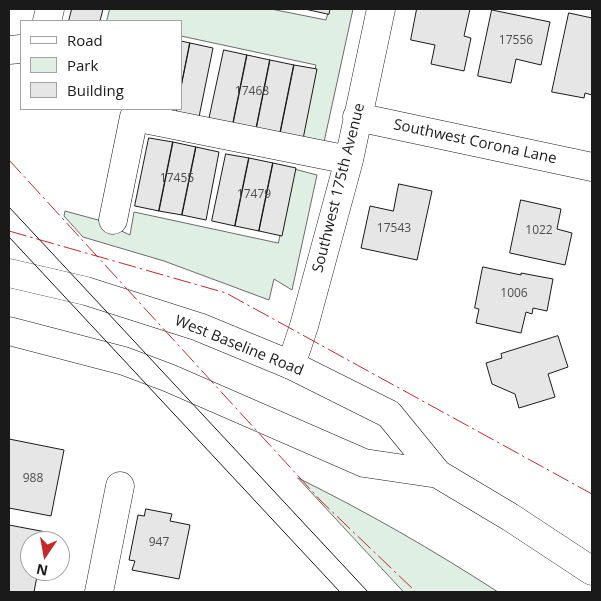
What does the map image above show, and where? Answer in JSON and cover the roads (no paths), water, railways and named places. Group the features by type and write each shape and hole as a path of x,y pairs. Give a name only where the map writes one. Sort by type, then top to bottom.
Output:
{"main road":[{"name":"Southwest 175th Avenue","path":"291,365 304,326 349,160 381,9"},
{"path":"113,220 134,117 349,160"},
{"name":"Southwest Corona Lane","path":"357,117 592,166"},
{"name":"West Baseline Road","path":"9,273 86,291 199,327 291,365 389,414 438,474 510,517 592,571"},
{"name":"West Baseline Road","path":"9,331 124,361 169,378 364,463 438,474"},
{"path":"99,592 120,486"}],"tram line":[{"path":"9,207 368,592"},
{"path":"9,237 340,592"}]}
